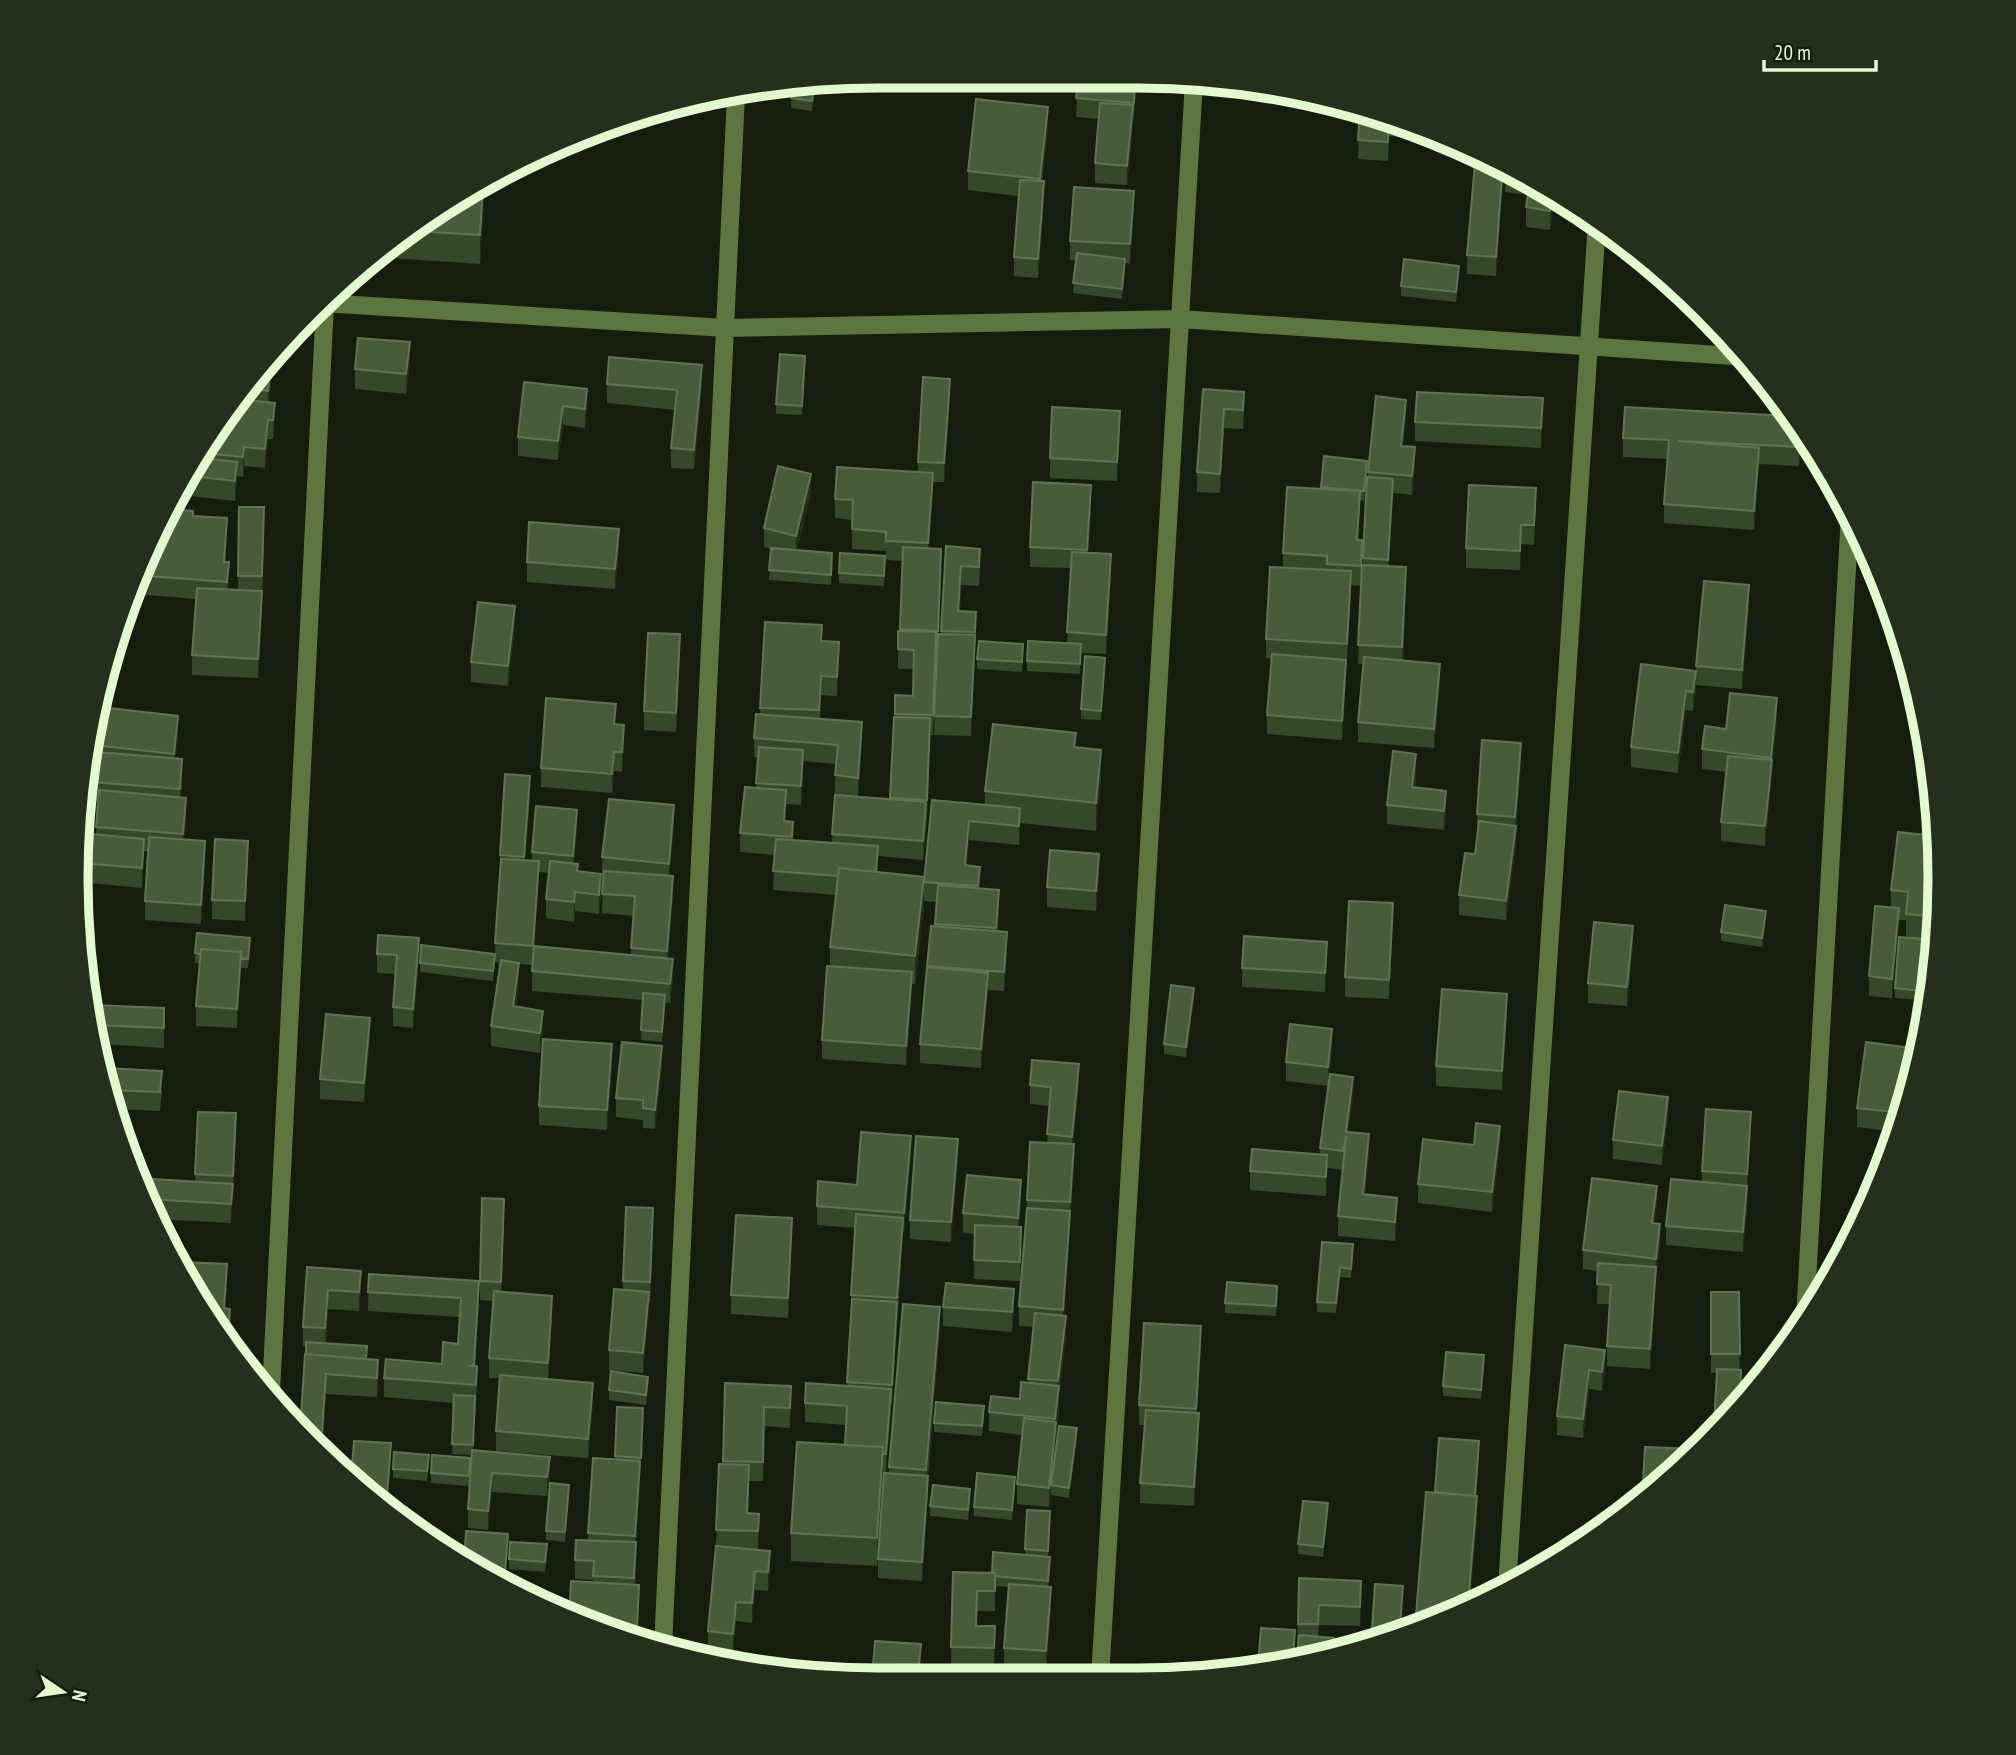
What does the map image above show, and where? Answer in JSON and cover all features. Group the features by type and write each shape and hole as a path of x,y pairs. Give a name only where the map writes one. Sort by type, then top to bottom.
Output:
{"street":[{"path":"1101,1668 1194,89"},
{"path":"663,1638 736,101"},
{"path":"1508,1576 1596,235"},
{"path":"336,304 726,328 1180,319 1731,356"},
{"path":"271,1383 322,316"},
{"path":"1806,1299 1849,532"}],"building":[{"path":"1077,87 1135,87 1134,103 1076,98"},
{"path":"814,90 812,101 791,98 791,92"},
{"path":"976,99 1048,107 1040,179 968,171"},
{"path":"1100,103 1133,105 1127,166 1095,163"},
{"path":"1359,119 1389,128 1388,142 1358,140"},
{"path":"1475,163 1502,176 1496,257 1467,255"},
{"path":"1020,180 1044,181 1038,259 1014,257"},
{"path":"1074,187 1134,191 1130,244 1070,241"},
{"path":"1529,190 1551,204 1550,211 1526,207"},
{"path":"483,193 480,235 424,232"},
{"path":"1077,253 1125,259 1122,289 1073,283"},
{"path":"1404,259 1459,266 1456,292 1401,286"},
{"path":"358,338 410,342 406,374 355,369"},
{"path":"780,354 805,356 802,406 776,404"},
{"path":"609,357 702,365 694,450 671,448 677,390 607,384"},
{"path":"269,375 268,391 257,390"},
{"path":"923,377 950,379 944,463 918,462"},
{"path":"524,382 587,389 585,409 563,406 558,441 518,437"},
{"path":"1203,389 1244,392 1243,410 1224,409 1220,474 1197,472"},
{"path":"1417,392 1543,398 1541,428 1415,422"},
{"path":"1376,396 1406,400 1401,446 1415,447 1412,476 1368,472"},
{"path":"249,400 275,403 273,420 268,420 265,449 244,447 243,457 213,454"},
{"path":"1052,407 1120,411 1117,462 1050,458"},
{"path":"1625,407 1778,415 1799,445 1678,441 1759,448 1754,511 1664,504 1669,440 1623,438"},
{"path":"1324,456 1367,461 1364,491 1321,487"},
{"path":"208,459 237,462 235,481 196,477"},
{"path":"778,466 811,474 796,536 764,528"},
{"path":"837,467 933,473 928,543 886,541 886,532 852,529 853,500 835,499"},
{"path":"1367,477 1393,479 1388,560 1363,558"},
{"path":"1033,482 1091,485 1087,550 1030,547"},
{"path":"1469,485 1536,488 1534,525 1521,525 1520,551 1466,548"},
{"path":"1287,487 1360,491 1357,540 1362,540 1361,566 1327,564 1327,556 1283,553"},
{"path":"239,507 264,507 262,576 238,576"},
{"path":"179,510 193,511 193,516 227,518 224,562 229,562 227,582 148,576"},
{"path":"529,522 619,529 615,569 527,562"},
{"path":"946,546 980,549 979,567 961,566 958,611 976,612 975,632 941,631"},
{"path":"903,547 941,549 938,631 900,629"},
{"path":"771,548 832,553 831,575 769,570"},
{"path":"1072,552 1111,554 1106,635 1067,632"},
{"path":"840,553 885,556 884,576 839,573"},
{"path":"1362,565 1406,567 1402,647 1358,645"},
{"path":"1270,567 1351,571 1347,644 1266,639"},
{"path":"1704,581 1749,585 1742,670 1696,666"},
{"path":"197,588 262,591 258,659 192,655"},
{"path":"478,602 515,606 508,666 471,662"},
{"path":"765,622 822,625 821,641 839,642 837,677 821,676 819,710 760,708"},
{"path":"898,631 936,632 933,715 895,714 895,695 913,696 914,650 898,649"},
{"path":"648,633 680,634 676,713 644,711"},
{"path":"938,634 975,635 971,717 934,716"},
{"path":"979,641 1023,644 1022,662 977,659"},
{"path":"1028,641 1081,644 1080,664 1027,661"},
{"path":"1272,654 1346,660 1342,721 1267,715"},
{"path":"1085,656 1105,658 1101,711 1081,709"},
{"path":"1364,657 1440,664 1434,729 1358,722"},
{"path":"1641,664 1696,671 1693,692 1686,691 1678,753 1631,747"},
{"path":"1730,693 1777,698 1771,758 1702,749 1705,726 1726,729"},
{"path":"546,698 616,704 614,724 624,725 622,752 614,752 612,774 541,768"},
{"path":"106,708 178,716 174,754 99,746"},
{"path":"756,714 862,722 858,778 835,775 838,745 754,738"},
{"path":"894,717 930,718 927,800 890,798"},
{"path":"993,724 1076,733 1074,747 1101,750 1096,803 985,791"},
{"path":"1482,740 1521,743 1515,817 1477,814"},
{"path":"759,747 803,750 801,786 756,783"},
{"path":"1393,751 1416,754 1412,787 1446,791 1444,811 1387,805"},
{"path":"98,752 182,759 180,789 93,782"},
{"path":"1728,756 1772,760 1765,826 1721,822"},
{"path":"505,774 530,776 524,857 500,855"},
{"path":"745,787 786,790 784,821 793,822 792,837 740,833"},
{"path":"99,790 186,798 183,834 96,827"},
{"path":"835,795 926,802 923,841 832,834"},
{"path":"609,799 674,805 669,864 602,857"},
{"path":"932,800 1020,808 1019,826 969,821 965,865 980,867 978,886 924,882"},
{"path":"536,806 577,810 573,856 532,852"},
{"path":"1479,821 1516,826 1506,901 1459,895 1465,853 1475,854"},
{"path":"1898,832 1927,835 1927,916 1906,914 1908,892 1891,890"},
{"path":"89,834 144,839 142,868 88,864"},
{"path":"149,837 205,841 201,905 145,901"},
{"path":"215,839 248,841 245,901 212,900"},
{"path":"776,839 878,846 876,872 839,868 838,876 773,871"},
{"path":"1050,850 1099,854 1096,891 1047,887"},
{"path":"501,859 539,861 533,946 495,943"},
{"path":"550,861 578,864 577,871 601,874 599,895 575,892 574,902 546,899"},
{"path":"839,868 924,877 915,956 830,947"},
{"path":"604,871 673,876 667,951 631,948 635,896 602,894"},
{"path":"938,885 999,890 996,928 935,924"},
{"path":"1349,901 1393,903 1389,980 1345,977"},
{"path":"1725,905 1766,911 1762,938 1721,932"},
{"path":"1875,906 1899,908 1892,979 1869,976"},
{"path":"1594,922 1633,926 1627,987 1588,983"},
{"path":"931,926 1007,932 1004,972 927,966"},
{"path":"197,933 250,938 248,959 241,958 241,952 201,949 200,954 195,953"},
{"path":"378,935 419,938 413,1009 393,1007 397,955 377,954"},
{"path":"1244,936 1327,942 1325,973 1242,968"},
{"path":"1899,937 1924,939 1920,991 1895,988"},
{"path":"421,945 495,954 493,971 420,963"},
{"path":"534,946 673,959 670,984 532,971"},
{"path":"201,949 241,952 237,1009 196,1006"},
{"path":"501,960 519,963 513,1006 543,1011 540,1033 491,1026"},
{"path":"827,966 912,972 906,1046 822,1040"},
{"path":"927,967 988,973 981,1049 920,1044"},
{"path":"1171,985 1194,988 1186,1047 1164,1044"},
{"path":"1442,989 1507,994 1502,1071 1436,1066"},
{"path":"643,993 665,995 662,1032 641,1030"},
{"path":"98,1005 164,1008 164,1028 102,1025"},
{"path":"326,1014 370,1018 364,1083 320,1079"},
{"path":"1290,1024 1332,1029 1328,1067 1286,1062"},
{"path":"543,1039 612,1044 607,1110 539,1106"},
{"path":"622,1042 662,1046 655,1110 643,1108 643,1100 616,1098"},
{"path":"1866,1042 1910,1048 1893,1112 1857,1108"},
{"path":"1032,1060 1079,1064 1072,1137 1047,1134 1051,1087 1030,1085"},
{"path":"111,1068 162,1071 160,1092 117,1090"},
{"path":"1330,1074 1353,1077 1346,1132 1369,1134 1363,1194 1397,1198 1395,1222 1338,1216 1346,1136 1343,1151 1320,1148"},
{"path":"1619,1091 1668,1097 1662,1146 1613,1140"},
{"path":"1706,1109 1751,1112 1747,1174 1702,1171"},
{"path":"198,1112 236,1113 233,1176 195,1174"},
{"path":"1476,1123 1500,1126 1492,1192 1418,1184 1423,1139 1474,1145"},
{"path":"861,1132 911,1136 904,1213 817,1206 818,1181 857,1185"},
{"path":"916,1136 958,1139 951,1222 910,1220"},
{"path":"1030,1142 1074,1144 1070,1202 1027,1200"},
{"path":"1252,1149 1327,1155 1326,1177 1250,1171"},
{"path":"967,1175 1021,1180 1018,1218 963,1213"},
{"path":"1592,1178 1657,1186 1652,1223 1660,1224 1656,1259 1583,1250"},
{"path":"147,1179 233,1184 231,1204 157,1200"},
{"path":"1671,1179 1747,1186 1743,1232 1666,1226"},
{"path":"482,1198 504,1199 501,1282 480,1281"},
{"path":"626,1207 653,1208 650,1282 623,1281"},
{"path":"1027,1208 1070,1211 1063,1310 1019,1306"},
{"path":"856,1214 903,1218 897,1298 851,1295"},
{"path":"736,1215 792,1218 788,1298 731,1295"},
{"path":"975,1225 1021,1227 1020,1262 974,1260"},
{"path":"1322,1242 1353,1244 1351,1269 1340,1267 1336,1303 1317,1302"},
{"path":"188,1262 227,1264 224,1308 230,1309 229,1327"},
{"path":"1598,1263 1656,1267 1650,1349 1607,1346 1611,1285 1597,1284"},
{"path":"307,1267 361,1271 359,1292 328,1290 325,1328 303,1327"},
{"path":"369,1274 479,1281 474,1365 468,1366 477,1366 476,1385 384,1378 386,1359 442,1364 443,1342 458,1344 461,1298 368,1292"},
{"path":"1227,1282 1277,1286 1276,1306 1225,1303"},
{"path":"946,1283 1014,1289 1012,1312 943,1307"},
{"path":"614,1289 649,1292 643,1353 609,1350"},
{"path":"494,1291 552,1296 548,1363 489,1358"},
{"path":"1711,1292 1739,1292 1740,1354 1711,1354"},
{"path":"852,1299 897,1302 892,1385 847,1382"},
{"path":"903,1304 940,1307 926,1470 889,1467"},
{"path":"1035,1313 1066,1316 1058,1381 1028,1379"},
{"path":"1144,1323 1201,1326 1196,1409 1139,1405"},
{"path":"306,1342 367,1346 366,1359 306,1354"},
{"path":"1565,1345 1605,1350 1602,1372 1589,1370 1583,1419 1557,1416"},
{"path":"1446,1352 1484,1355 1481,1390 1443,1386"},
{"path":"305,1354 378,1360 377,1378 326,1374 322,1432 315,1432 301,1416"},
{"path":"1717,1369 1741,1370 1740,1388 1714,1417"},
{"path":"611,1371 648,1377 646,1395 609,1390"},
{"path":"500,1375 593,1383 588,1439 496,1431"},
{"path":"1021,1382 1059,1386 1055,1419 989,1412 991,1396 1020,1399"},
{"path":"725,1383 791,1386 790,1408 764,1407 763,1462 723,1461"},
{"path":"806,1383 891,1389 886,1454 883,1454 883,1447 845,1445 847,1406 805,1403"},
{"path":"454,1395 475,1396 473,1445 452,1444"},
{"path":"936,1402 984,1406 982,1426 934,1423"},
{"path":"617,1407 643,1408 641,1458 615,1456"},
{"path":"1146,1410 1199,1413 1194,1487 1140,1483"},
{"path":"1024,1418 1056,1422 1049,1488 1017,1484"},
{"path":"1059,1426 1077,1428 1069,1488 1051,1485"},
{"path":"1439,1438 1479,1441 1475,1496 1435,1492"},
{"path":"354,1441 391,1443 387,1496 357,1471 352,1466"},
{"path":"797,1442 883,1447 877,1538 791,1533"},
{"path":"1645,1447 1683,1448 1659,1471 1643,1484"},
{"path":"472,1450 550,1457 547,1477 492,1473 488,1511 468,1509"},
{"path":"394,1452 429,1455 427,1471 393,1469"},
{"path":"432,1455 470,1458 469,1476 431,1473"},
{"path":"593,1458 640,1461 635,1536 588,1533"},
{"path":"719,1464 749,1465 747,1513 759,1514 758,1531 716,1530"},
{"path":"884,1473 928,1476 922,1562 878,1559"},
{"path":"977,1473 1015,1477 1012,1510 974,1507"},
{"path":"550,1483 569,1485 565,1532 546,1531"},
{"path":"933,1485 970,1489 968,1510 930,1506"},
{"path":"1426,1492 1477,1496 1469,1595 1416,1617"},
{"path":"1303,1501 1328,1503 1323,1547 1298,1544"},
{"path":"1027,1510 1050,1511 1048,1551 1025,1549"},
{"path":"466,1531 508,1534 505,1574 465,1551"},
{"path":"576,1540 636,1542 634,1578 593,1576 594,1561 575,1560"},
{"path":"510,1542 547,1544 545,1562 509,1559"},
{"path":"716,1546 770,1551 768,1572 755,1571 752,1603 736,1602 733,1634 708,1631"},
{"path":"993,1552 1050,1557 1048,1581 995,1576 995,1573 992,1573"},
{"path":"953,1572 995,1573 995,1591 977,1591 976,1626 995,1626 994,1648 951,1647"},
{"path":"1299,1578 1361,1581 1360,1607 1319,1605 1318,1624 1298,1624"},
{"path":"571,1581 639,1585 637,1627 624,1626 570,1605"},
{"path":"1009,1584 1051,1587 1046,1651 1004,1648"},
{"path":"1375,1584 1403,1586 1400,1623 1372,1632"},
{"path":"1261,1628 1295,1630 1293,1652 1259,1658"},
{"path":"1299,1635 1334,1638 1334,1643 1298,1651"},
{"path":"875,1641 921,1644 919,1665 900,1664 900,1668 873,1668"}]}
